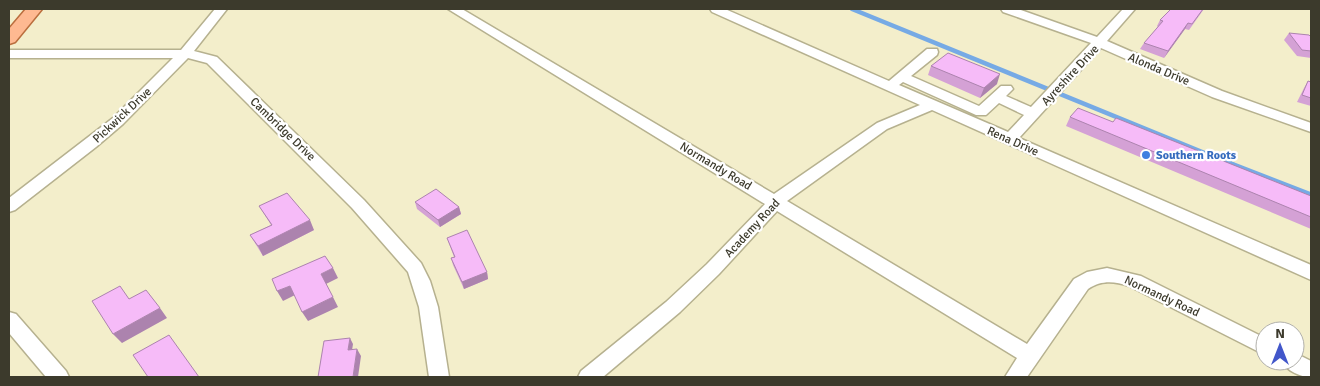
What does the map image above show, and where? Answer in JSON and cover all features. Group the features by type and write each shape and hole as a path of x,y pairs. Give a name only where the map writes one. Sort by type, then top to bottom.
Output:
{"main road":[{"path":"9,39 34,9"}],"street":[{"name":"Pickwick Drive","path":"9,206 91,144 118,121 185,54 221,9"},
{"name":"Normandy Road","path":"454,9 1030,355"},
{"name":"Rena Drive","path":"716,9 933,105 955,108 1009,140 1311,273"},
{"name":"Alonda Drive","path":"1007,9 1078,33 1217,94 1311,128"},
{"name":"Ayreshire Drive","path":"1009,140 1129,9"},
{"path":"889,86 932,52"},
{"name":"Cambridge Drive","path":"9,54 185,54 198,55 212,60 358,204 415,268 421,280 430,310 438,377"},
{"path":"902,77 955,108 981,112 1001,93 1034,114"},
{"name":"Academy Road","path":"588,377 673,307 714,269 775,202 882,126 933,105"},
{"name":"Normandy Road","path":"1015,377 1081,284 1089,277 1098,274 1124,277 1135,281 1255,342"},
{"path":"9,320 59,377"}],"building":[{"path":"1171,9 1203,9 1192,24 1188,23 1168,51 1144,43 1163,21 1160,20"},
{"path":"1289,33 1309,35 1311,37 1311,51 1302,50"},
{"path":"948,53 1000,74 984,88 931,66"},
{"path":"1308,81 1311,82 1311,98 1302,95"},
{"path":"1078,108 1113,122 1116,118 1311,196 1311,217 1070,117"},
{"path":"436,189 459,207 438,220 415,202"},
{"path":"287,193 310,220 258,246 250,235 272,225 259,206"},
{"path":"467,230 487,272 462,282 451,258 455,257 447,238"},
{"path":"325,256 333,268 321,274 333,297 302,312 290,286 277,291 272,279"},
{"path":"120,286 129,299 146,290 160,308 113,334 92,301"},
{"path":"169,335 199,377 148,377 133,355"},
{"path":"350,338 348,350 357,349 353,377 318,377 324,341"}],"waterway":[{"path":"852,9 1234,165"},
{"path":"1231,164 1311,195"}],"place":[{"name":"Southern Roots","path":"1146,155"}]}
